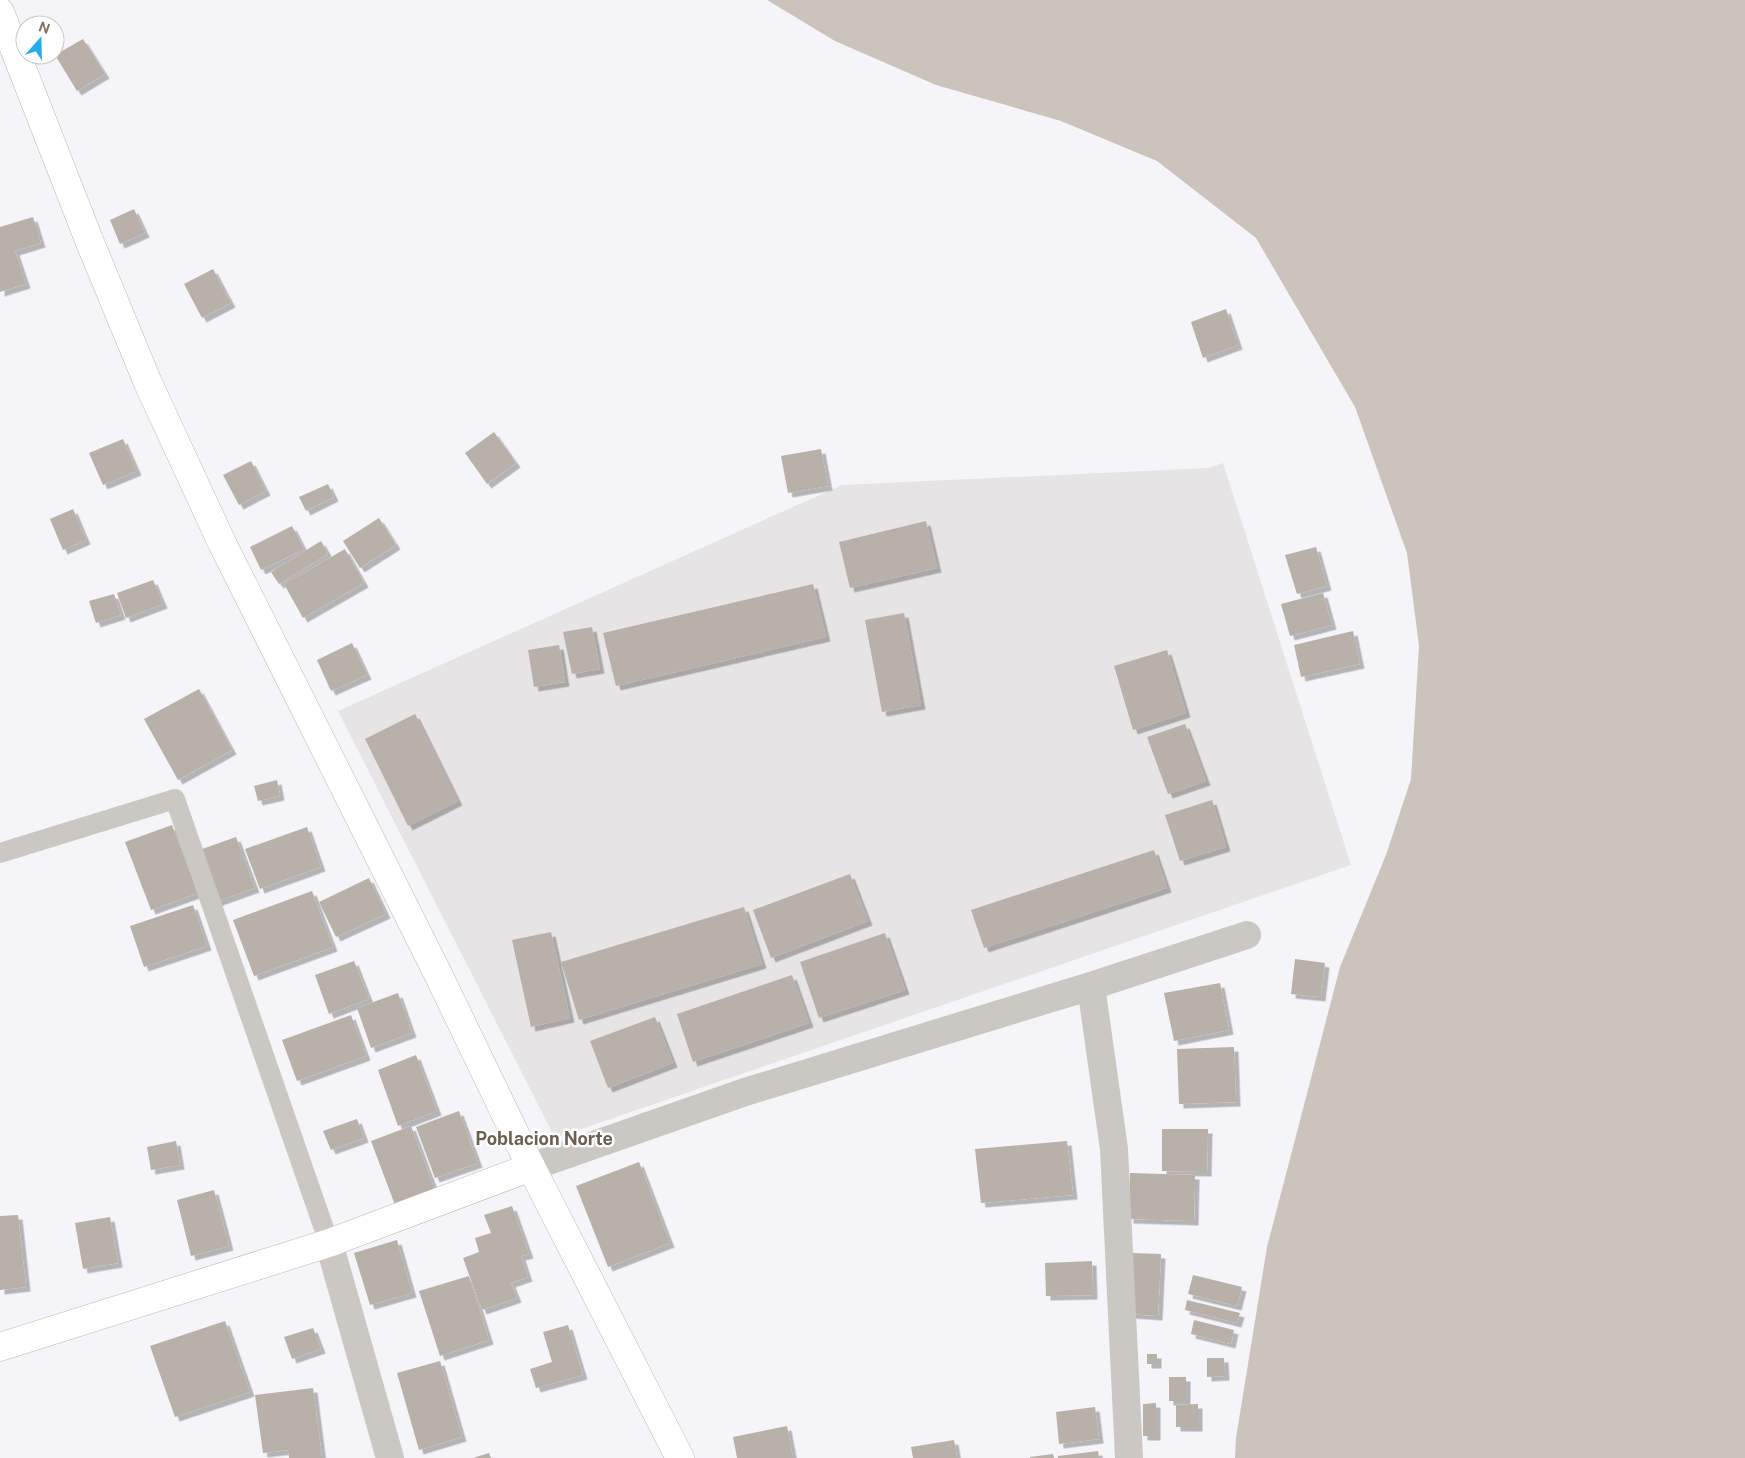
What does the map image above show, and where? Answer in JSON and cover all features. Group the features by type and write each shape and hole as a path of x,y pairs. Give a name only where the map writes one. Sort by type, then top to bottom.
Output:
{"main road":[{"path":"0,12 89,240 152,392 222,543 416,930 531,1167 680,1458"},
{"path":"0,1347 329,1243 531,1167"}],"street":[{"path":"531,1167 745,1092 1091,986 1247,935"},
{"path":"1091,986 1114,1149 1129,1458"},
{"path":"329,1243 390,1458"}],"lane":[{"path":"0,853 174,799 329,1243"}],"shaded area":[{"path":"767,0 1745,0 1745,1458 1235,1458 1236,1438 1267,1247 1340,967 1386,855 1411,779 1419,646 1407,553 1355,407 1256,238 1157,161 1061,121 936,85 835,41"},
{"path":"1223,463 1351,865 555,1138 338,711 842,485 1209,468"}],"building":[{"path":"83,39 105,74 77,91 61,65 65,65 65,49"},
{"path":"134,209 145,233 120,244 110,220"},
{"path":"33,217 41,243 15,251 26,284 0,292 0,227"},
{"path":"213,269 231,303 202,318 184,284"},
{"path":"1226,309 1238,345 1203,358 1191,322"},
{"path":"494,432 516,463 487,484 465,453"},
{"path":"123,439 137,471 103,485 89,453"},
{"path":"821,449 828,486 788,493 781,456"},
{"path":"251,461 266,491 239,505 223,475"},
{"path":"328,484 334,497 306,511 299,497"},
{"path":"73,509 86,540 63,550 50,519"},
{"path":"379,518 396,545 360,568 343,541"},
{"path":"926,521 937,568 850,588 839,542"},
{"path":"292,526 304,549 261,570 250,547"},
{"path":"321,541 328,554 279,584 271,572"},
{"path":"1316,547 1327,586 1297,594 1285,555"},
{"path":"345,549 364,583 303,618 284,584"},
{"path":"153,580 163,604 126,618 117,593"},
{"path":"813,584 826,637 616,686 603,633"},
{"path":"1323,593 1332,625 1290,636 1281,604"},
{"path":"114,594 121,615 96,623 89,601"},
{"path":"904,613 921,705 882,712 865,620"},
{"path":"592,627 600,669 572,674 563,632"},
{"path":"1353,631 1360,664 1301,677 1294,645"},
{"path":"352,643 367,675 331,691 317,660"},
{"path":"559,645 565,682 534,687 528,650"},
{"path":"1167,650 1186,713 1133,730 1114,666"},
{"path":"199,689 232,750 178,780 144,719"},
{"path":"415,714 458,801 408,826 365,739"},
{"path":"1185,724 1206,781 1168,794 1147,737"},
{"path":"277,780 280,796 258,801 254,786"},
{"path":"1212,800 1226,847 1180,861 1165,815"},
{"path":"172,825 198,893 151,910 125,842"},
{"path":"307,827 321,867 260,889 245,849"},
{"path":"236,837 255,888 213,903 194,852"},
{"path":"1154,850 1167,888 984,948 971,910"},
{"path":"850,874 868,921 771,958 753,910"},
{"path":"369,878 386,914 336,937 319,902"},
{"path":"312,891 333,947 254,976 233,920"},
{"path":"193,905 207,946 144,967 130,926"},
{"path":"744,907 762,964 579,1020 561,962"},
{"path":"551,932 570,1018 531,1027 512,940"},
{"path":"885,933 905,990 819,1018 800,962"},
{"path":"1295,959 1325,963 1321,997 1291,994"},
{"path":"354,961 369,999 329,1014 315,975"},
{"path":"792,975 809,1023 693,1062 677,1014"},
{"path":"1220,983 1229,1030 1174,1041 1164,993"},
{"path":"398,993 412,1033 371,1048 357,1008"},
{"path":"351,1015 366,1056 297,1081 282,1040"},
{"path":"655,1017 673,1063 608,1088 590,1041"},
{"path":"1234,1047 1236,1102 1179,1104 1177,1049"},
{"path":"416,1055 437,1111 398,1126 378,1070"},
{"path":"459,1111 478,1163 435,1178 416,1127"},
{"path":"357,1119 364,1138 331,1150 323,1131"},
{"path":"411,1126 435,1190 395,1205 371,1141"},
{"path":"1162,1129 1208,1129 1207,1172 1162,1171"},
{"path":"176,1141 180,1165 151,1170 147,1147"},
{"path":"1067,1141 1073,1195 981,1203 975,1149"},
{"path":"639,1162 670,1243 608,1267 576,1186"},
{"path":"1130,1173 1195,1175 1194,1221 1129,1219"},
{"path":"214,1190 229,1246 191,1256 177,1200"},
{"path":"512,1206 529,1254 521,1256 528,1277 511,1283 517,1298 482,1310 463,1258 479,1252 475,1238 491,1233 484,1215"},
{"path":"18,1215 26,1287 0,1290 0,1216"},
{"path":"110,1217 118,1263 83,1269 75,1223"},
{"path":"397,1240 412,1293 370,1305 354,1253"},
{"path":"1132,1253 1161,1254 1158,1316 1129,1314"},
{"path":"1092,1261 1093,1295 1046,1296 1045,1263"},
{"path":"1193,1275 1242,1287 1237,1306 1188,1294"},
{"path":"469,1276 489,1340 440,1356 419,1291"},
{"path":"1187,1300 1240,1313 1237,1323 1185,1310"},
{"path":"1194,1320 1234,1330 1231,1344 1191,1334"},
{"path":"225,1321 250,1392 175,1417 150,1346"},
{"path":"568,1325 583,1375 536,1388 530,1369 552,1362 543,1332"},
{"path":"313,1328 321,1349 292,1359 284,1337"},
{"path":"1147,1354 1157,1354 1157,1364 1147,1364"},
{"path":"1207,1358 1224,1358 1225,1376 1207,1377"},
{"path":"440,1361 462,1437 419,1450 397,1373"},
{"path":"1169,1377 1186,1377 1186,1401 1169,1401"},
{"path":"313,1388 322,1458 289,1458 288,1450 263,1453 255,1395"},
{"path":"1156,1403 1156,1436 1143,1436 1143,1404"},
{"path":"1198,1404 1198,1427 1176,1427 1176,1405"},
{"path":"1095,1407 1099,1439 1059,1444 1056,1412"},
{"path":"787,1426 793,1458 737,1458 733,1437"},
{"path":"954,1440 957,1458 913,1458 911,1447"},
{"path":"1098,1451 1099,1458 1058,1458 1058,1456"},
{"path":"489,1453 491,1458 473,1458"},
{"path":"1053,1454 1054,1458 1030,1458 1030,1457"}],"district":[{"name":"Poblacion Norte","path":"544,1139"}]}
